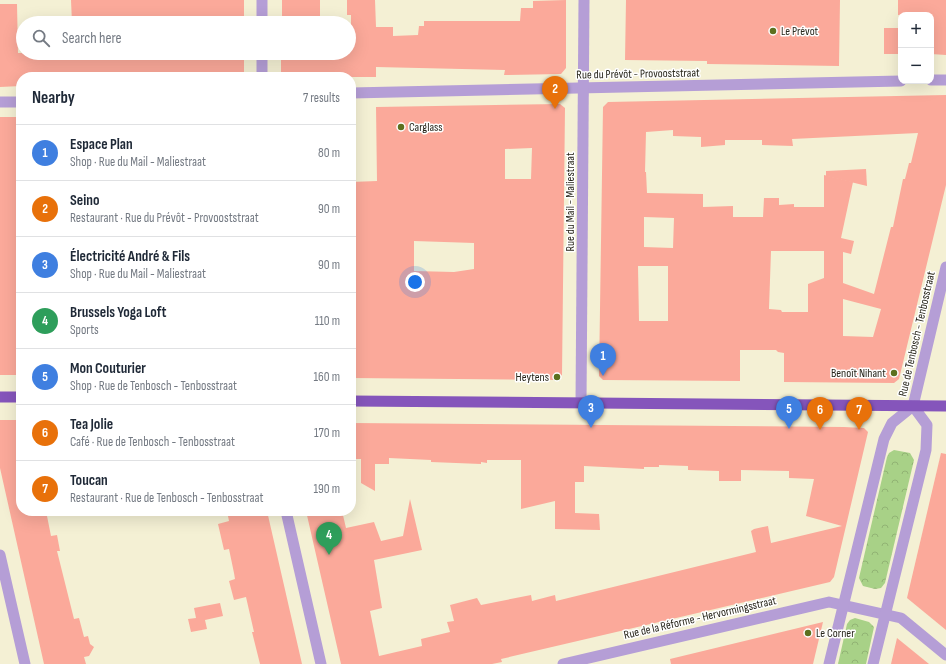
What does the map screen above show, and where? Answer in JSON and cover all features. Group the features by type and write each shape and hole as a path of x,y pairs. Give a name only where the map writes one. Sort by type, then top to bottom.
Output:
{"main road":[{"path":"0,397 16,397"},
{"path":"356,401 946,406"}],"street":[{"path":"262,0 262,16"},
{"name":"Rue du Mail - Maliestraat","path":"581,403 584,0"},
{"path":"262,60 262,72"},
{"path":"934,80 946,80"},
{"name":"Rue du Prévôt - Provooststraat","path":"356,93 898,81"},
{"path":"0,102 16,102"},
{"name":"Rue de Tenbosch - Tenbosstraat","path":"913,406 946,267"},
{"path":"829,664 884,439 892,422 913,406 927,426 926,450 884,613 873,664"},
{"path":"287,516 322,664"},
{"path":"0,555 25,664"},
{"name":"Rue de la Réforme - Hervormingsstraat","path":"563,664 829,602 901,618 946,655"}],"green space":[{"path":"894,450 910,453 914,460 885,583 881,588 875,589 863,586 859,578 887,457 889,453"},
{"path":"855,618 869,622 874,627 866,664 838,664 847,624 850,620"}],"building":[{"path":"71,0 244,0 244,16 72,16"},
{"path":"282,0 320,0 320,16 282,16"},
{"path":"347,0 375,0 376,27 393,27 393,36 418,35 419,26 424,26 424,21 520,21 521,8 533,8 533,1 566,0 566,68 561,74 504,75 505,70 376,67 376,77 356,77 356,72 281,72 281,60 356,60 356,16 347,15"},
{"name":"Le Prévot","path":"626,0 840,0 839,66 707,64 707,61 625,60"},
{"path":"898,0 946,0 946,55 934,54 934,12 898,12"},
{"path":"0,4 17,4 16,60 244,60 244,72 16,72 16,86 0,87"},
{"path":"884,28 898,28 898,54 884,54"},
{"path":"946,95 946,185 899,379 894,383 784,382 784,353 776,350 740,350 740,381 603,380 599,376 603,107 608,102","holes":["673,130 673,136 701,137 701,147 725,145 725,140 762,140 762,145 793,146 792,139 918,133 911,163 909,163 905,179 903,179 893,227 891,227 874,294 843,283 843,252 851,254 854,241 841,238 853,182 824,175 824,207 794,207 794,204 779,205 779,198 764,198 763,217 733,217 733,206 703,207 703,194 647,193 645,172 646,132","644,217 674,218 673,248 644,247","771,251 824,251 824,278 808,284 808,312 782,312 781,310 769,309","638,266 668,266 668,321 639,321","843,299 881,309 873,337 843,336"]},
{"path":"560,104 565,108 562,375 557,380 356,378 356,182 377,181 376,107","holes":["532,148 531,179 505,179 505,149","414,241 474,243 474,269 454,272 414,271"]},
{"path":"0,117 16,117 16,375 0,375"},
{"path":"866,169 867,186 826,176 826,171"},
{"path":"0,420 16,420 16,516 47,516 51,536 57,535 60,551 57,551 74,619 79,618 84,637 88,636 90,644 94,647 89,656 84,657 86,664 44,664 0,468"},
{"path":"356,423 844,427 864,428 868,432 834,577 830,582 501,659 502,662 492,664 341,664 307,516 343,516 346,528 374,522 381,541 403,536 410,499 422,550 374,560 382,608 370,611 379,656 422,646 421,639 450,632 447,622 454,621 450,605 477,598 481,605 531,595 532,601 555,595 556,601 756,552 751,531 754,529 768,526 771,543 842,526 806,516 814,479 789,478 789,471 741,470 741,481 719,481 719,471 688,470 688,466 659,465 659,467 644,467 644,469 584,466 584,482 575,482 575,513 599,514 600,530 555,529 555,501 521,509 521,460 487,460 487,463 481,462 481,464 431,462 431,460 389,458 389,464 375,464 375,491 361,483 361,459 356,459"},
{"path":"941,453 946,454 946,630 907,598"},
{"path":"228,516 268,516 302,664 260,664 252,632 254,632 246,597 234,600 229,581 235,579 234,573 229,549 224,550 218,524 229,521"},
{"path":"220,603 223,616 205,620 207,629 191,632 188,619 196,618 194,608"},
{"path":"823,622 813,664 671,664 670,659"},
{"path":"897,638 929,664 891,664"}],"place":[{"name":"Le Prévot","path":"773,31"},
{"name":"Seino","path":"555,109"},
{"name":"Carglass","path":"401,127"},
{"name":"Benoît Nihant","path":"894,373"},
{"name":"Espace Plan","path":"603,376"},
{"name":"Heytens","path":"557,377"},
{"name":"Électricité André & Fils","path":"591,428"},
{"name":"Mon Couturier","path":"789,429"},
{"name":"Tea Jolie","path":"820,430"},
{"name":"Toucan","path":"859,430"},
{"name":"Brussels Yoga Loft","path":"329,555"},
{"name":"Le Corner","path":"808,633"}]}
